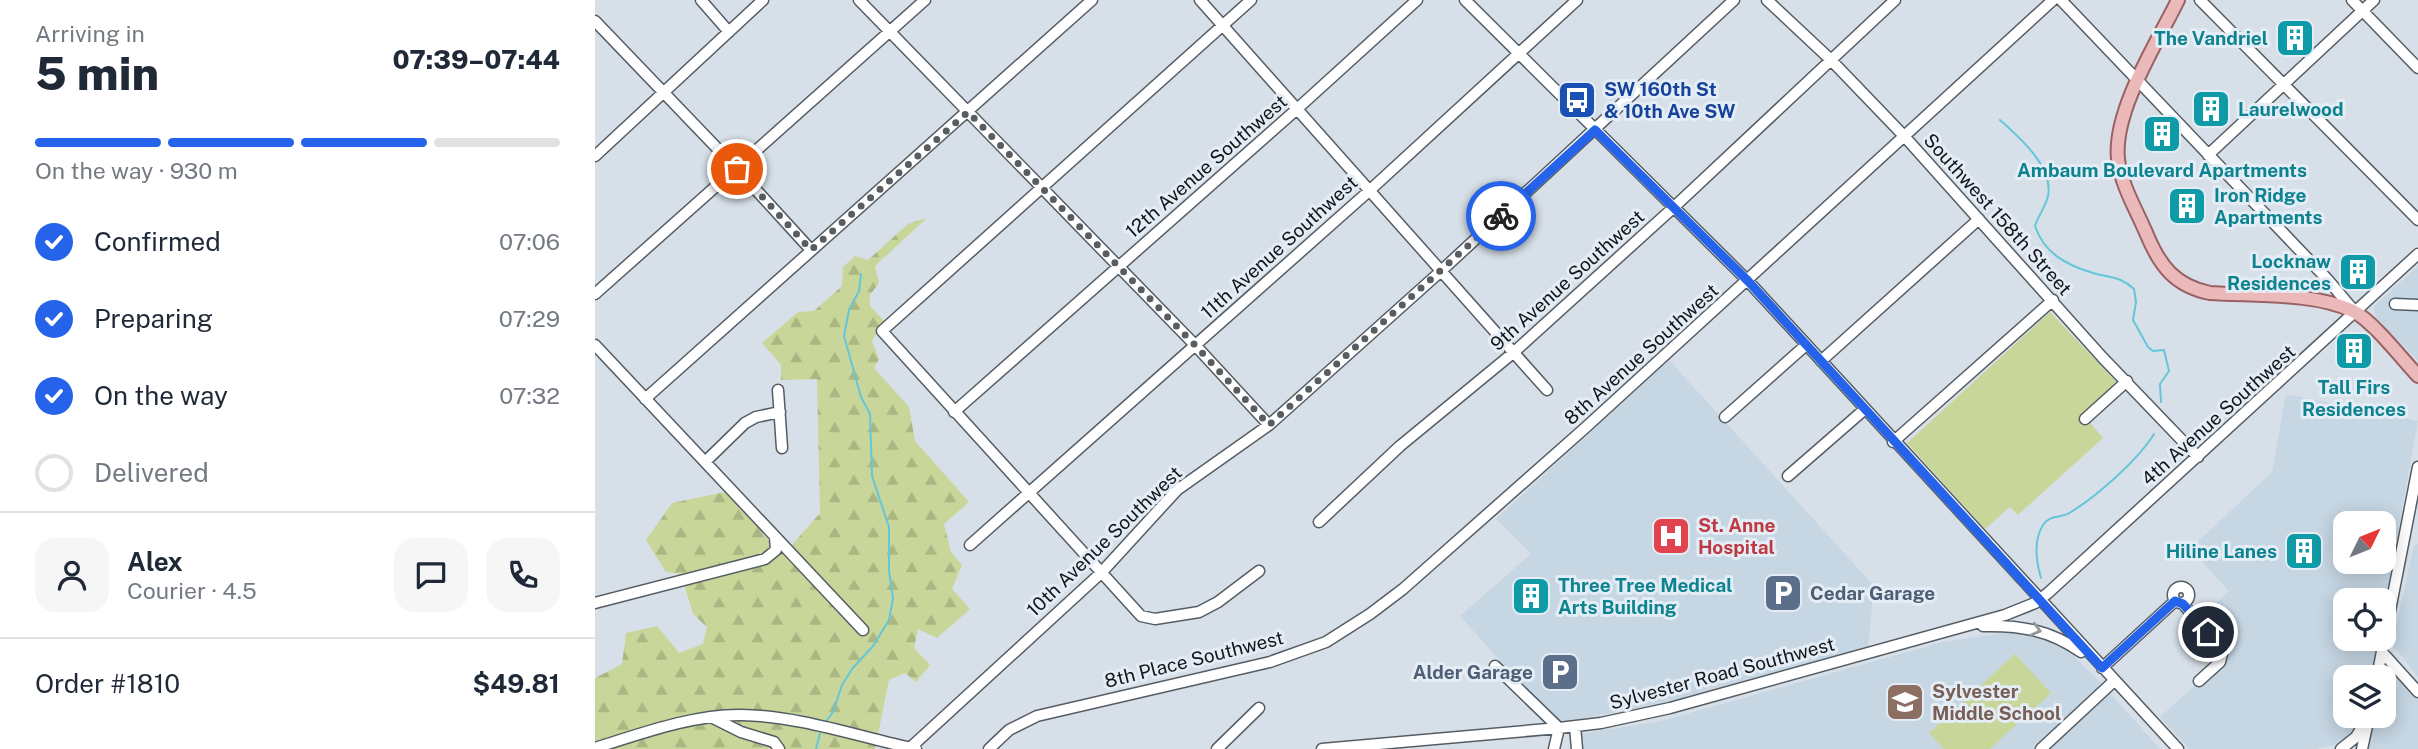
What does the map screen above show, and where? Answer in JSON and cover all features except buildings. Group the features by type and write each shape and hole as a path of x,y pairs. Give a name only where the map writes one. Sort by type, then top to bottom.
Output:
{"main road":[{"path":"2178,0 2137,82 2117,139 2124,181 2163,267 2182,284 2196,290 2303,299 2328,303 2355,312 2418,376"}],"street":[{"path":"701,0 729,32"},
{"path":"595,156 764,0"},
{"path":"859,0 1195,345 1269,425"},
{"path":"595,294 925,0"},
{"path":"645,399 1092,0"},
{"path":"1200,0 1547,390"},
{"path":"1251,0 882,331 1137,613 1147,619 1164,618 1208,608 1259,571"},
{"name":"12th Avenue Southwest","path":"954,412 1417,0"},
{"path":"1465,0 1748,281 1893,442 2178,749"},
{"name":"11th Avenue Southwest","path":"970,545 1369,191 1577,0"},
{"name":"10th Avenue Southwest","path":"913,748 1101,573 1177,491 1269,425 1440,272 1734,0"},
{"name":"Southwest 158th Street","path":"1767,0 1831,60 1905,137 2197,457"},
{"name":"9th Avenue Southwest","path":"1319,522 1401,446 1513,353 1673,208 1895,0"},
{"name":"8th Avenue Southwest","path":"1403,589 1748,281 2053,0"},
{"path":"2061,0 2355,312"},
{"path":"2200,0 2418,220"},
{"path":"2352,0 2418,68"},
{"path":"2208,155 2374,0"},
{"path":"595,20 811,250"},
{"path":"1821,362 1979,219"},
{"name":"4th Avenue Southwest","path":"2040,601 2418,254"},
{"path":"2327,280 2328,303"},
{"path":"1893,442 2053,300"},
{"path":"2395,304 2418,305"},
{"path":"595,345 863,630"},
{"path":"1725,417 1805,345"},
{"path":"2085,419 2127,381"},
{"path":"778,390 782,448"},
{"path":"1788,476 1864,410"},
{"path":"705,462 755,416 780,412"},
{"path":"2379,665 2418,467"},
{"path":"2406,527 2418,531"},
{"path":"595,603 765,559 776,550 775,537"},
{"name":"8th Place Southwest","path":"989,749 1009,730 1037,716 1219,675 1310,649 1346,631 1403,589"},
{"name":"Sylvester Road Southwest","path":"1322,749 1559,728 1669,708 1968,626 2040,601"},
{"path":"2100,666 2179,602 2223,650 2220,662 2199,681"},
{"path":"1968,626 2008,625 2045,632 2067,642 2100,666"},
{"path":"2382,652 2418,692"},
{"path":"1495,666 1559,728 1554,749"},
{"path":"2041,749 2115,681"},
{"path":"1217,749 1259,708"},
{"path":"595,748 631,736 710,717 743,715 791,721 913,748"},
{"path":"710,717 741,732 774,742 779,749"},
{"path":"1575,726 1577,749"},
{"path":"2341,749 2361,728"},
{"path":"2362,749 2366,728"}],"shaded area":[{"path":"2418,266 2418,361 2376,317 2374,311 2375,305"},
{"name":"St. Anne Hospital","path":"1669,360 1874,586 1868,647 1651,706 1556,723 1460,616 1531,554 1496,519"},
{"path":"2286,394 2418,421 2396,542 2396,511 2333,511 2333,574 2390,574 2388,588 2333,588 2333,651 2375,651 2373,665 2333,665 2333,728 2358,728 2344,743 2316,749 2189,749 2160,717 2235,649 2204,615 2229,591 2190,549 2272,472"},
{"path":"2418,544 2418,677 2396,649 2396,626 2414,546"},
{"name":"Sylvester Middle School","path":"2017,631 2065,648 2101,683 2160,749 1583,749 1580,734 1661,721 1943,642"},
{"path":"2396,673 2418,698 2418,749 2367,749 2371,728 2396,728"}],"green space":[{"path":"927,218 875,266 879,283 870,295 870,306 884,321 872,341 879,359 874,368 909,407 915,441 969,502 944,524 951,552 962,565 952,589 970,609 937,638 918,629 914,648 930,665 916,682 905,673 889,680 875,749 595,749 595,678 622,664 626,633 657,626 679,653 703,644 707,627 693,614 681,574 666,572 646,540 672,503 725,492 783,555 820,513 817,379 781,380 781,365 762,343 798,312 814,311 842,286 843,267 855,256 868,260 908,224"},
{"path":"2050,312 2120,386 2085,417 2103,438 2018,515 2010,507 1985,529 1907,443"},
{"path":"2015,654 2051,693 1990,749 1944,749 1929,733"}],"waterway":[{"path":"2000,120 2033,154 2046,174 2048,196 2035,226 2044,244 2065,262 2119,280 2134,289 2136,302 2133,320 2148,347 2153,351 2164,350 2169,371 2160,384 2161,402"},
{"path":"824,724 833,712 842,685 852,669 873,646 889,620 893,598 889,571 889,527 872,476 870,414 861,397 844,336 849,310 859,291 861,274"},
{"path":"2041,578 2036,551 2043,525 2049,519 2071,512 2104,487 2128,466 2154,434"},
{"path":"816,749 821,729"}],"way so far":[{"path":"737,169 811,250 968,112 1195,345 1269,425 1501,216"}],"place":[{"name":"The Vandriel","path":"2295,38"},
{"name":"SW 160th St & 10th Ave SW","path":"1577,100"},
{"name":"Laurelwood","path":"2211,109"},
{"name":"Ambaum Boulevard Apartments","path":"2162,134"},
{"name":"Iron Ridge Apartments","path":"2187,206"},
{"name":"Locknaw Residences","path":"2358,272"},
{"name":"Tall Firs Residences","path":"2354,351"},
{"name":"St. Anne Hospital","path":"1671,536"},
{"name":"Hiline Lanes","path":"2304,551"},
{"name":"Cedar Garage","path":"1783,593"},
{"name":"Three Tree Medical Arts Building","path":"1531,596"},
{"name":"Alder Garage","path":"1560,672"},
{"name":"Sylvester Middle School","path":"1905,702"}],"route":[{"path":"1501,216 1595,130 1748,281 2102,668 2175,601 2183,604 2208,632"}]}
